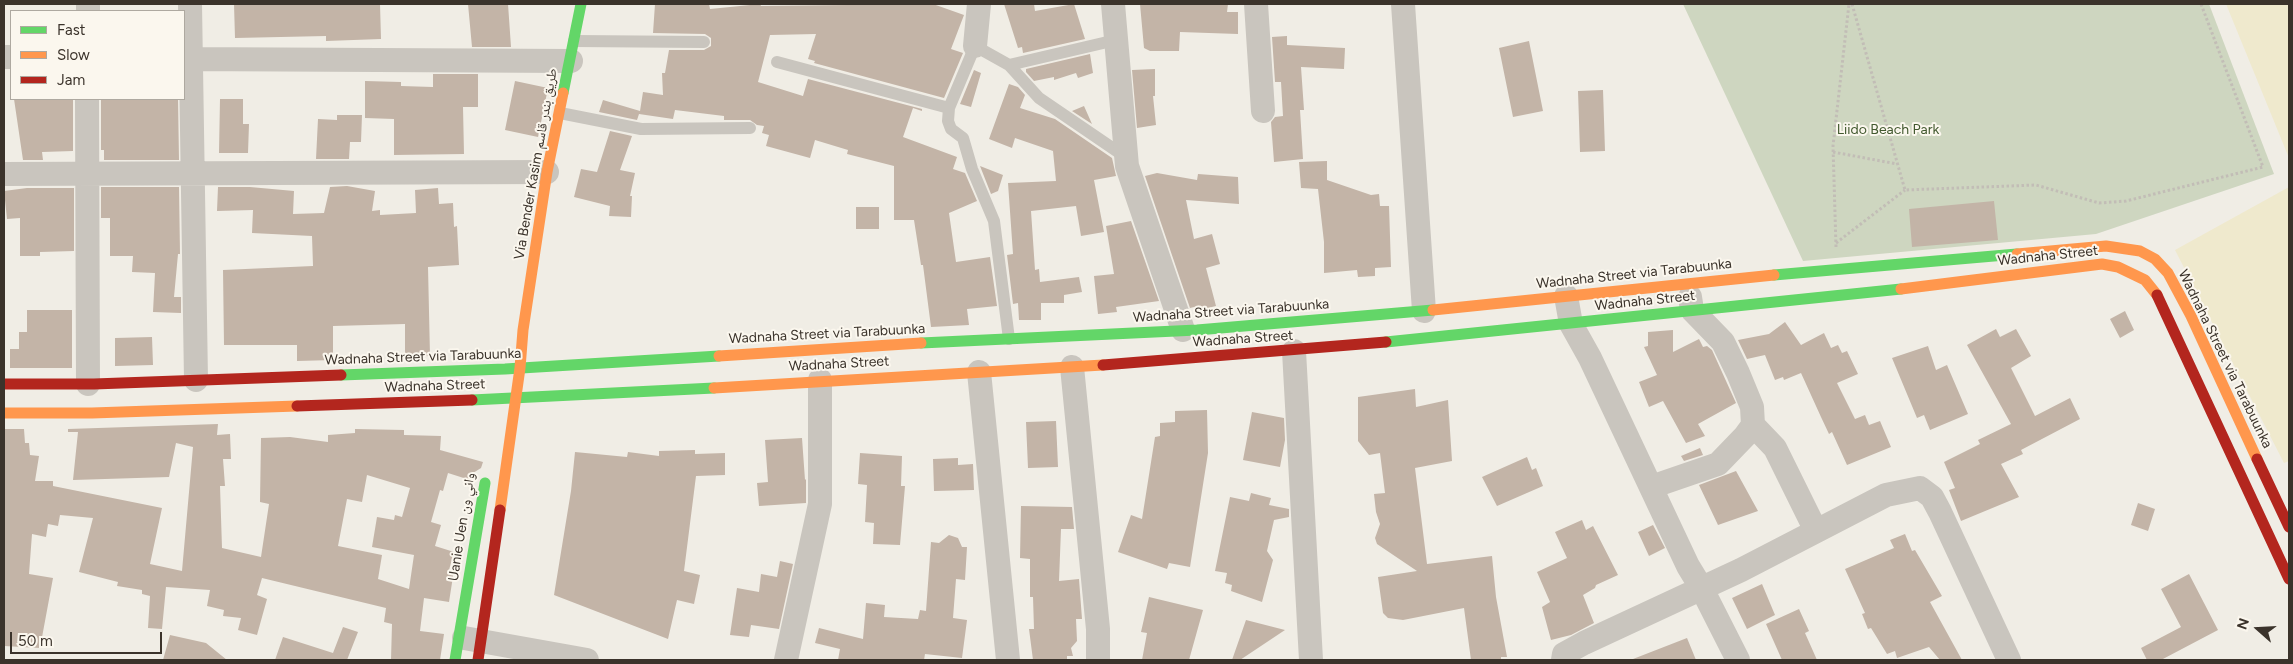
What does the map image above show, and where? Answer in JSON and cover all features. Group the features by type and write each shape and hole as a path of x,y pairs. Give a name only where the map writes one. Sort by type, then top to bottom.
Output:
{"main road":[{"name":"Via Bender Kasim طريق بندر قاسم","path":"515,399 520,368 522,330 547,172 581,4"},
{"name":"Wadnaha Street via Tarabuunka","path":"4,384 88,384 504,369 1183,330 1424,311 1687,282 2106,246 2140,251 2154,259 2168,273 2191,316 2289,528"},
{"name":"Wadnaha Street","path":"4,413 498,404 515,399 1072,367 1294,351 1570,324 1943,284 2102,264 2132,273 2145,280 2155,290 2289,579"},
{"name":"Via Bender Kasim طريق بندر قاسم","path":"498,404 504,369 522,330"},
{"name":"Uanie Uen واني ون","path":"455,660 473,646 515,399"},
{"name":"Uanie Uen واني ون","path":"473,646 486,475"}],"street":[{"path":"190,4 187,59 192,174 196,380"},
{"path":"975,46 979,4"},
{"path":"1113,4 1127,166 1183,330"},
{"path":"1256,4 1263,111"},
{"path":"1403,4 1424,311"},
{"path":"187,59 573,51"},
{"path":"87,100 88,384"},
{"path":"4,174 547,172"},
{"path":"1651,487 1718,464 1745,436 1752,425 1752,406 1722,342 1692,310 1687,282"},
{"path":"1566,296 1570,324 1590,358 1688,566 1702,589 1738,660"},
{"path":"1294,351 1311,660"},
{"path":"1072,367 1098,629 1098,660"},
{"path":"979,372 1008,660"},
{"path":"786,660 820,504 820,380"},
{"path":"1752,425 1775,448 1816,531"},
{"path":"1563,660 1564,654 1584,643 1702,589 1886,495 1914,488 1927,491 1940,512 2009,660"},
{"path":"473,646 587,660"}],"lane":[{"path":"1009,65 1116,40"},
{"path":"573,51 704,42"},
{"path":"1009,339 994,221 972,169 963,138 950,129 948,121 949,108 975,46 1009,65 1038,98 1127,158"},
{"path":"777,62 949,108"},
{"path":"560,113 641,129 750,128"}],"path":[{"path":"1837,270 1833,152 1850,4"},
{"path":"1850,4 1905,190"},
{"path":"1836,243 1905,190 2036,185 2099,203 2126,201 2264,167 2201,4"},
{"path":"1833,152 1897,164"}],"green space":[{"name":"Liido Beach Park","path":"1683,4 2209,4 2274,174 2096,234 1803,261"}],"sand":[{"path":"2226,4 2289,4 2289,158"},
{"path":"2289,187 2289,461 2284,463 2175,250"}],"building":[{"path":"234,4 380,4 381,39 326,41 326,36 235,38"},
{"path":"468,4 508,4 511,47 472,47"},
{"path":"655,4 709,4 710,9 760,4 761,6 933,4 964,15 951,49 963,53 944,98 814,63 815,61 808,59 816,34 770,35 758,82 803,96 808,79 922,109 922,111 913,108 903,137 957,157 953,169 965,173 977,201 949,213 956,262 990,257 997,306 967,309 969,325 931,327 923,265 921,265 914,220 894,220 894,166 847,154 848,150 815,140 810,158 766,146 769,135 762,133 764,126 757,125 750,120 724,120 724,116 675,110 673,119 639,114 637,120 599,112 603,100 640,111 643,92 663,95 662,73 665,73 669,50 704,50 711,46 711,38 705,34 653,33"},
{"path":"1004,4 1034,4 1035,11 1074,4 1085,39 1023,53 1022,47 1018,48"},
{"path":"1140,4 1228,4 1227,12 1238,12 1238,34 1180,32 1179,51 1150,51 1144,48"},
{"path":"1287,36 1287,45 1345,48 1344,69 1301,67 1304,110 1300,110 1303,159 1274,162 1271,122 1275,117 1283,116 1281,82 1275,82 1272,37"},
{"path":"1529,41 1543,111 1513,117 1499,48"},
{"path":"1090,54 1093,73 1078,78 1076,73 1054,80 1054,77 1034,81 1026,72 1026,69"},
{"path":"1155,69 1155,96 1153,96 1156,125 1137,128 1132,70"},
{"path":"974,70 981,73 971,107 960,104"},
{"path":"433,74 478,74 478,107 463,107 464,154 394,155 394,119 365,118 365,81 401,82 401,86 433,87"},
{"path":"515,81 548,88 538,137 505,130"},
{"path":"1009,84 1018,87 1025,95 1020,108 1055,119 1112,158 1116,176 1094,180 1104,232 1081,236 1076,206 1031,211 1035,270 1039,269 1040,282 1079,277 1082,292 1064,295 1064,303 1041,303 1041,320 1019,320 1018,303 1013,304 1007,255 1013,254 1008,183 1056,181 1053,151 1015,138 1012,148 989,139"},
{"path":"1603,90 1605,151 1580,152 1578,91"},
{"path":"220,99 243,99 243,124 249,124 248,153 219,153"},
{"path":"14,100 73,100 73,151 42,152 43,160 23,160"},
{"path":"101,100 178,100 179,160 104,160 104,150 101,150"},
{"path":"1084,106 1092,124 1072,111"},
{"path":"337,115 362,115 361,142 350,142 349,159 316,159 318,119 337,120"},
{"path":"610,131 632,136 620,170 635,173 630,196 632,196 631,217 609,216 610,206 574,197 581,169 597,172"},
{"path":"1327,161 1327,180 1371,195 1379,194 1380,206 1389,206 1391,267 1375,268 1375,276 1358,277 1357,270 1324,273 1324,242 1318,189 1301,188 1299,162"},
{"path":"980,166 1003,175 998,191 991,194"},
{"path":"1157,173 1197,180 1198,174 1238,177 1239,204 1186,200 1194,239 1212,234 1220,264 1206,268 1216,306 1195,311 1194,307 1190,308 1145,176"},
{"path":"347,186 375,191 372,211 380,210 380,215 416,213 415,190 438,188 439,204 453,203 454,227 457,226 459,265 428,267 430,356 405,357 405,324 333,326 333,360 297,361 297,345 224,345 223,270 313,266 312,236 252,233 253,210 217,211 218,187 250,187 294,191 293,214 324,213 330,187"},
{"path":"101,187 179,187 180,254 178,254 174,297 181,297 181,313 153,312 155,273 132,272 133,256 110,256 110,218 101,218"},
{"path":"27,188 74,188 74,251 40,252 40,256 20,256 20,218 7,219 4,191"},
{"path":"1994,201 1998,240 1912,247 1909,209"},
{"path":"856,207 879,207 879,229 856,229"},
{"path":"1131,221 1159,301 1116,307 1117,312 1098,314 1094,276 1114,274 1106,226"},
{"path":"27,310 72,310 72,368 10,368 10,349 19,349 19,332 27,332"},
{"path":"2125,311 2134,330 2120,338 2110,319"},
{"path":"1785,322 1801,345 1824,333 1831,348 1838,345 1842,353 1847,351 1858,374 1837,383 1855,419 1865,415 1869,425 1880,421 1891,447 1847,465 1832,432 1829,434 1801,373 1784,380 1783,377 1775,380 1765,355 1747,359 1738,340 1769,334"},
{"path":"1996,329 2000,337 2016,329 2031,356 2011,368 2035,416 2070,398 2080,419 2021,450 2023,454 2001,464 2019,497 1961,521 1949,490 1955,488 1944,462 1980,444 1978,440 2011,424 1967,345"},
{"path":"1673,330 1673,352 1699,339 1703,347 1707,346 1712,350 1736,403 1698,424 1705,436 1686,443 1663,401 1649,407 1639,382 1657,375 1644,347 1648,346 1648,332"},
{"path":"152,337 153,365 115,366 115,338"},
{"path":"1928,346 1936,370 1947,365 1968,414 1930,430 1924,415 1917,418 1892,358"},
{"path":"1415,389 1416,407 1448,400 1452,461 1415,468 1427,564 1492,556 1496,597 1507,657 1501,657 1501,660 1471,660 1464,608 1403,620 1388,618 1383,613 1378,577 1417,571 1377,544 1375,538 1380,524 1376,512 1374,494 1385,493 1380,453 1369,455 1358,441 1358,397"},
{"path":"1207,410 1208,453 1190,567 1169,563 1167,569 1118,552 1131,515 1142,519 1155,437 1160,436 1160,423 1175,422 1175,411"},
{"path":"1252,412 1284,418 1285,440 1280,467 1243,460"},
{"path":"1056,421 1058,467 1028,468 1026,422"},
{"path":"218,424 217,435 230,434 231,459 223,459 225,486 220,486 222,548 261,557 269,504 260,502 261,438 290,437 328,442 328,435 355,433 355,429 404,430 404,435 441,436 440,450 483,462 481,468 473,473 470,480 448,473 443,491 440,490 431,522 441,525 435,546 454,552 449,570 454,570 449,602 424,598 420,631 444,634 440,660 391,660 392,624 384,622 386,608 262,578 257,595 267,599 257,635 238,630 241,618 223,616 224,610 207,606 210,590 166,587 162,629 148,628 150,596 142,594 142,590 117,586 118,582 79,572 93,518 60,515 58,526 48,524 46,537 32,534 29,574 53,578 40,648 4,646 4,429 24,429 25,443 29,443 30,455 39,456 35,481 53,481 53,486 162,508 150,564 182,571 193,447 176,443 169,477 73,480 78,432 68,432 68,429","holes":["367,475 410,488 402,517 395,515 394,520 377,517 372,547 414,555 409,589 378,579 382,555 338,546 347,499 362,502"]},
{"path":"802,438 806,503 759,506 757,483 768,482 765,440"},
{"path":"1700,448 1703,455 1684,461 1681,456"},
{"path":"695,450 695,454 725,453 725,475 696,476 684,571 700,575 694,604 677,600 668,639 554,595 571,491 575,452 627,457 628,452 659,456 659,451"},
{"path":"860,453 902,456 901,486 905,486 900,545 873,544 874,523 865,522 867,485 858,484"},
{"path":"1527,457 1532,470 1536,468 1543,486 1497,506 1482,477"},
{"path":"958,458 958,465 973,464 974,490 934,491 933,459"},
{"path":"1736,471 1758,511 1718,525 1699,485"},
{"path":"1251,493 1271,498 1269,505 1289,509 1289,517 1274,520 1267,551 1273,560 1262,602 1231,591 1232,585 1225,583 1227,573 1215,571 1230,497 1249,501"},
{"path":"2138,503 2155,509 2148,531 2131,525"},
{"path":"1021,506 1072,507 1074,529 1061,529 1059,581 1079,579 1082,619 1076,619 1077,641 1071,648 1073,656 1067,656 1067,660 1033,660 1029,629 1034,629 1033,597 1030,597 1030,559 1020,558"},
{"path":"1582,520 1586,530 1593,526 1618,575 1596,585 1595,588 1583,595 1594,623 1571,635 1551,640 1542,607 1550,602 1537,572 1567,558 1555,532"},
{"path":"1653,525 1665,548 1649,556 1638,532"},
{"path":"1905,534 1912,551 1915,550 1942,596 1930,602 1962,660 1940,660 1929,647 1897,658 1895,651 1887,654 1871,628 1868,629 1862,614 1865,613 1845,569 1894,548 1890,540"},
{"path":"949,535 958,538 962,547 967,547 965,580 956,579 953,618 967,620 962,658 925,654 924,660 838,660 840,649 815,643 819,628 863,639 866,603 885,605 884,617 918,619 920,610 926,611 931,542 939,543"},
{"path":"780,561 793,564 779,629 751,625 749,637 730,635 737,588 759,592 761,574 777,577"},
{"path":"2189,574 2218,630 2161,660 2147,660 2141,648 2181,627 2161,589"},
{"path":"1762,584 1775,615 1747,629 1732,598"},
{"path":"1149,597 1203,610 1189,660 1142,660 1147,633 1141,632"},
{"path":"1799,609 1809,631 1805,633 1817,660 1782,660 1766,624"},
{"path":"1246,620 1285,630 1240,660 1232,660"},
{"path":"343,627 358,632 347,660 275,660 283,637 333,653"},
{"path":"170,635 206,643 227,660 163,660"},
{"path":"1687,638 1696,660 1633,660 1633,659"}],"traffic: fast":[{"path":"563,93 581,4"},
{"path":"1774,275 2017,254"},
{"path":"1386,342 1901,289"},
{"path":"921,343 1197,330 1433,310"},
{"path":"341,375 505,369 719,356"},
{"path":"472,400 714,388"},
{"path":"455,660 485,483"}],"traffic: slow":[{"path":"500,510 520,368 523,330 547,172 563,93"},
{"path":"2017,254 2106,246 2140,251 2155,259 2168,273 2191,316 2257,459"},
{"path":"1901,289 2102,264 2118,267 2145,280 2157,295"},
{"path":"1433,310 1774,275"},
{"path":"719,356 921,343"},
{"path":"714,388 1103,365"},
{"path":"4,413 92,413 297,406"}],"traffic: jam":[{"path":"2157,295 2289,579"},
{"path":"1103,365 1386,342"},
{"path":"4,384 94,384 341,375"},
{"path":"297,406 472,400"},
{"path":"2257,459 2289,527"},
{"path":"478,660 500,510"}]}
